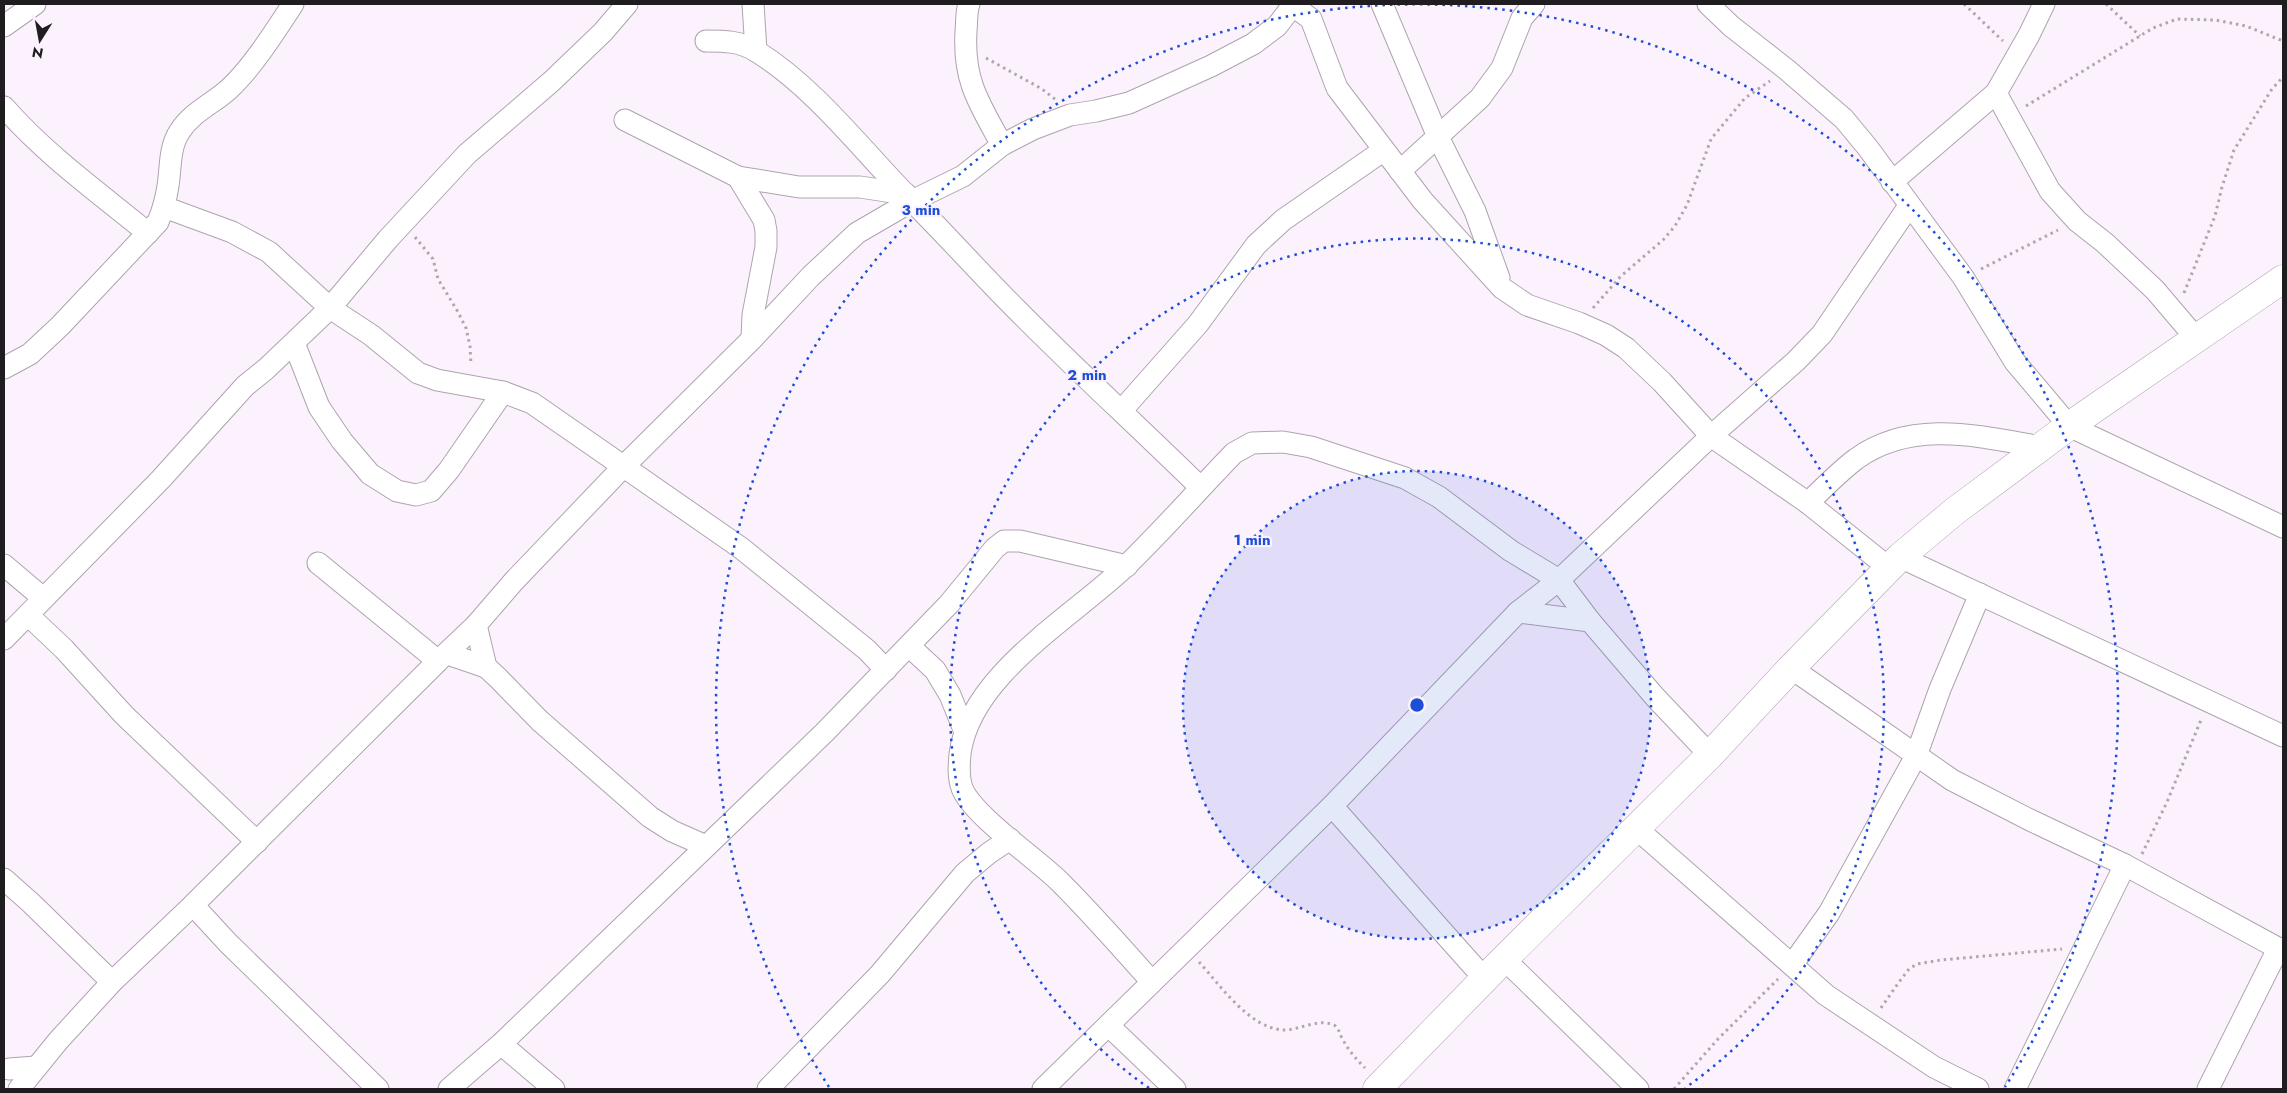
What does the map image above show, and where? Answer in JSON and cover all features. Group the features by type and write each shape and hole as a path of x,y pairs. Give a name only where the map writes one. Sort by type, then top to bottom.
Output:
{"street":[{"path":"4,26 35,4"},
{"path":"4,368 30,354 60,326 158,222 164,207 174,140 192,117 230,88 270,39 293,4"},
{"path":"4,639 161,479 245,386 330,308 402,224 467,154 552,81 603,32 626,4"},
{"path":"753,4 756,51"},
{"path":"969,4 965,47 966,69 975,95 1002,145"},
{"path":"1382,4 1438,137 1475,211 1502,288"},
{"path":"1400,171 1480,98 1502,68 1522,18 1534,4"},
{"path":"1708,4 1844,118 1963,278 2015,362 2069,426 2283,527"},
{"path":"1892,182 1996,93 2018,56 2044,4"},
{"path":"18,1074 193,905 476,625 514,581 622,467 752,338 811,276 857,233 909,198 963,176 1002,145 1034,129 1070,115 1129,103 1211,66 1253,44 1277,26 1293,5 1310,19 1337,88 1423,202 1502,288 1527,305 1579,323 1606,335 1626,348 1662,382 1711,436 1894,563 1980,594 2283,736"},
{"path":"706,41 730,41 742,44 756,51 811,95 865,148 909,198 954,242 1015,308 1200,487"},
{"path":"1996,93 2050,191 2077,221 2116,253 2155,290 2195,337"},
{"path":"4,107 23,128 59,161 148,233"},
{"path":"625,120 738,177 799,188 860,186 909,198"},
{"path":"1122,410 1198,324 1256,245 1283,220 1384,150"},
{"path":"738,177 764,220 766,231 766,248 753,315 752,338"},
{"path":"1042,1089 1109,1026 1332,806 1518,612 1559,580 1711,436 1796,361 1822,334 1909,206"},
{"path":"164,207 232,232 269,252 330,308 371,335 418,373 454,384 480,386 503,392 532,403 741,548 867,650 886,670"},
{"path":"1385,1086 1504,959 1710,755 1791,668 1894,563 1955,512 2069,426 2195,337 2279,286"},
{"path":"294,342 319,407 342,441 370,474 397,491 416,495 431,491 449,470 503,392"},
{"path":"1808,503 1857,459 1890,442 1917,434 1969,434 2041,447"},
{"path":"1152,982 1058,880 973,806 962,788 959,768 965,732 976,708 998,679 1018,658 1127,566 1234,453 1252,442 1283,442 1311,447 1405,478 1439,497 1511,551 1559,580 1590,622 1655,697 1710,755"},
{"path":"449,1089 501,1044 886,670 949,604 995,548 1004,541 1020,541 1127,566"},
{"path":"318,563 443,658 486,667 498,676 540,721 650,818 672,831 706,846"},
{"path":"4,566 43,598"},
{"path":"1792,965 1829,913 1916,756 1940,689 1980,594"},
{"path":"1518,612 1590,622"},
{"path":"28,614 64,649 124,715 257,842"},
{"path":"476,625 486,667"},
{"path":"910,646 936,670 950,695 965,732"},
{"path":"1791,668 1952,780 2130,868 2281,950 2208,1089"},
{"path":"1332,806 1485,979"},
{"path":"1637,829 1826,995 1934,1067 1978,1089"},
{"path":"768,1089 880,974 965,873 1010,839"},
{"path":"2015,1089 2085,947 2130,868"},
{"path":"4,879 112,982"},
{"path":"193,905 228,943 378,1089"},
{"path":"1504,959 1638,1089"},
{"path":"1109,1026 1175,1089"},
{"path":"501,1044 554,1089"}],"path":[{"path":"1964,4 2018,56"},
{"path":"2106,4 2140,36"},
{"path":"2009,116 2153,28 2177,19 2215,20 2246,26 2283,41"},
{"path":"965,47 1042,89 1060,103 1070,115"},
{"path":"1579,323 1621,276 1663,240 1675,226 1687,206 1711,139 1726,118 1745,98 1786,68"},
{"path":"2175,314 2216,216 2222,187 2234,150 2272,88 2283,78"},
{"path":"1963,278 2077,221"},
{"path":"402,224 434,259 438,280 466,328 470,346 471,368 480,386"},
{"path":"2130,868 2167,802 2209,701"},
{"path":"1871,1025 1899,982 1909,969 1917,964 1941,960 2085,947"},
{"path":"1186,948 1232,999 1261,1022 1284,1030 1314,1024 1332,1024 1338,1028 1353,1056 1385,1086"},
{"path":"1674,1089 1718,1039 1792,965"}]}
